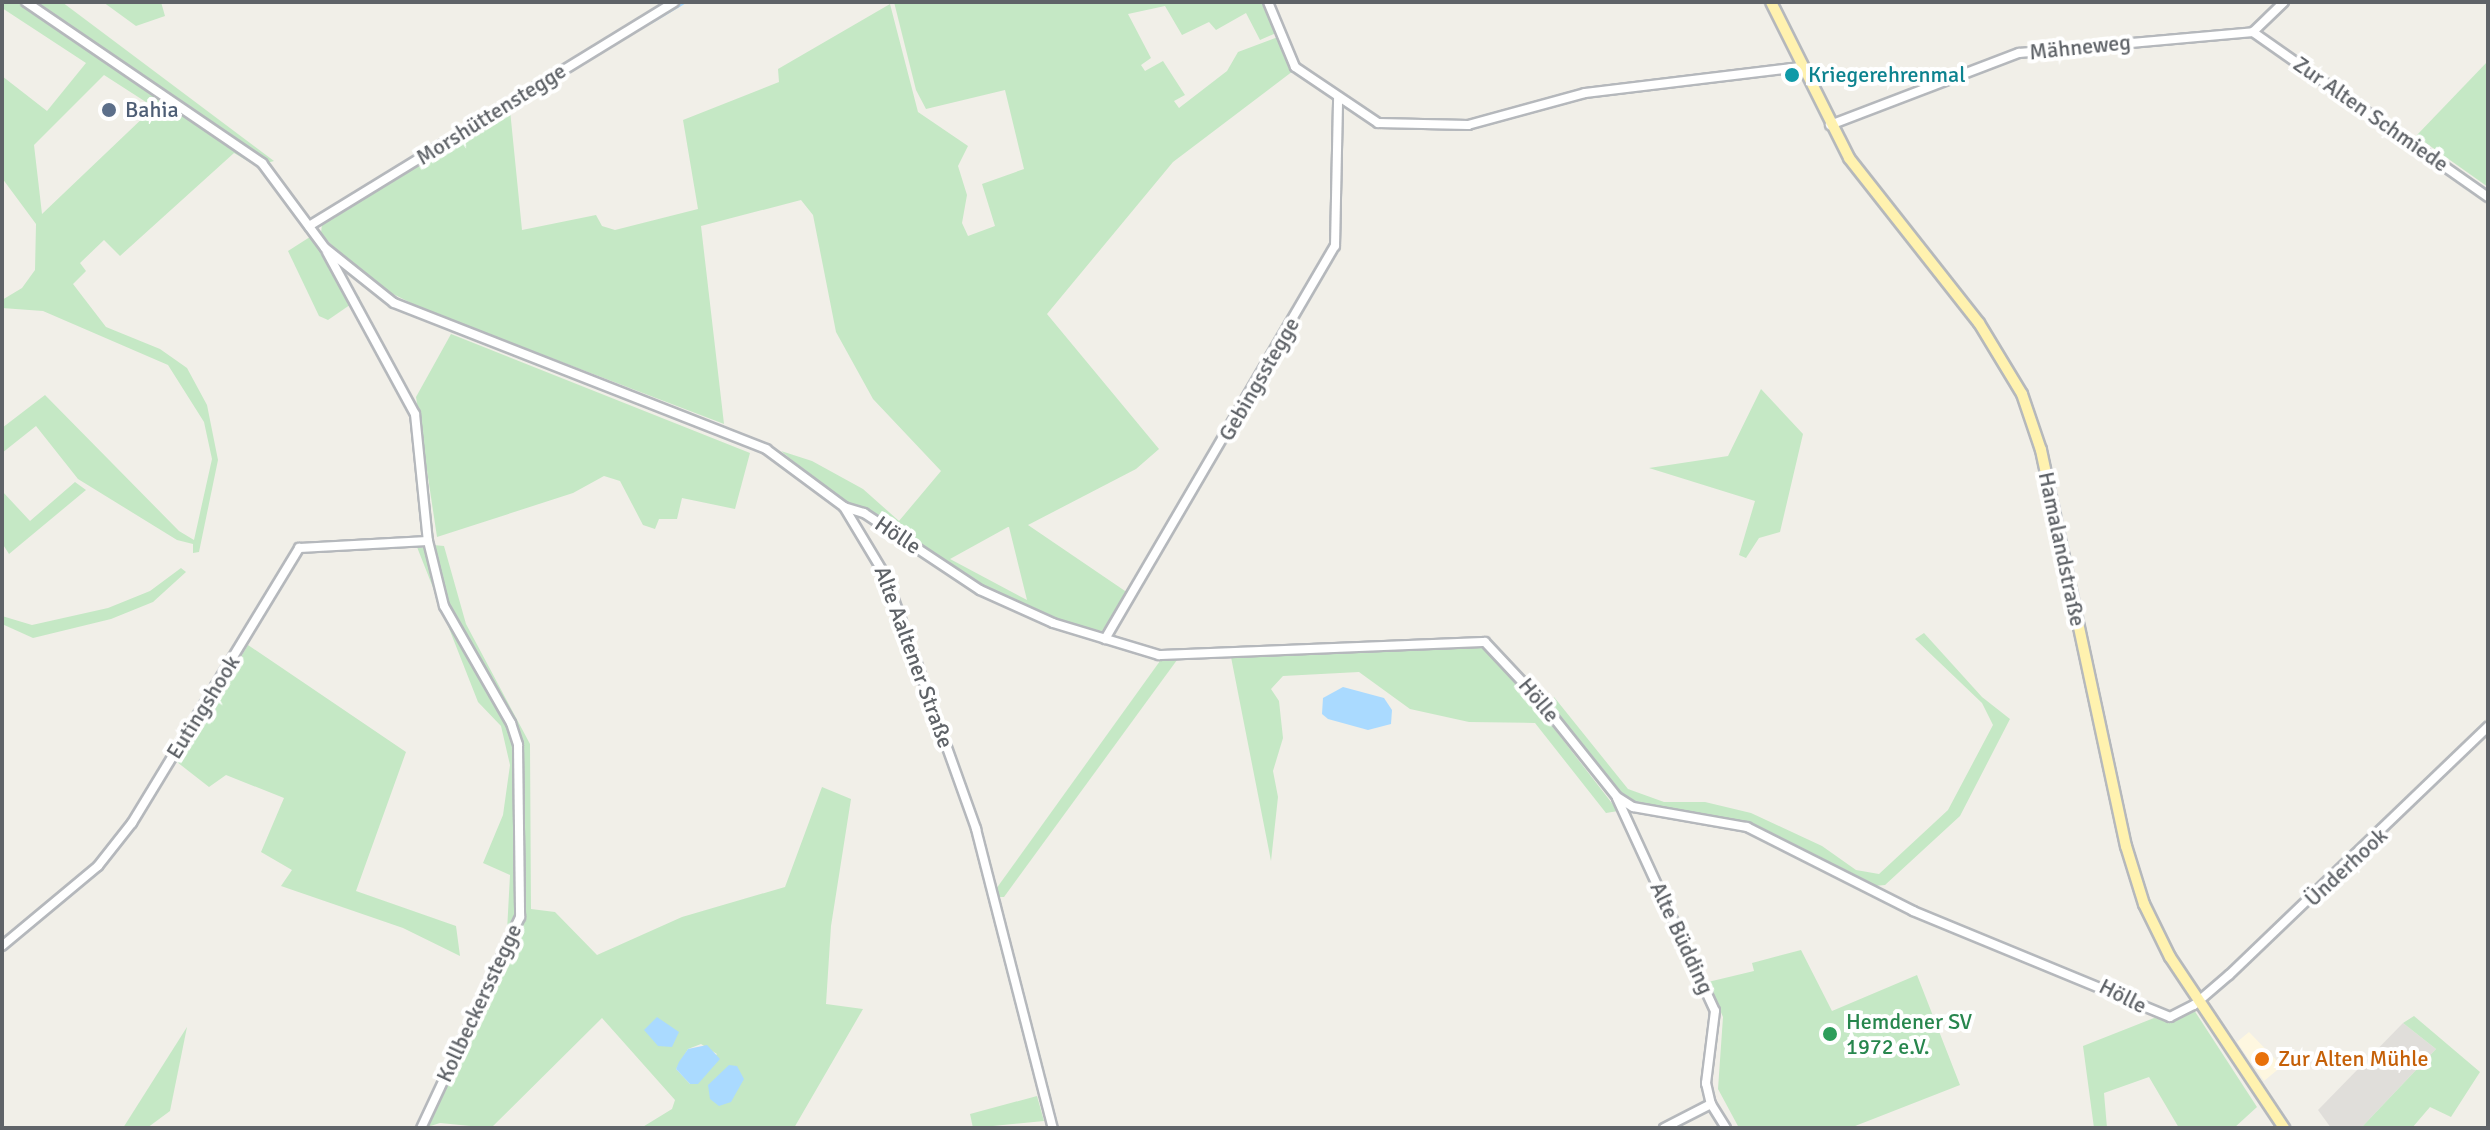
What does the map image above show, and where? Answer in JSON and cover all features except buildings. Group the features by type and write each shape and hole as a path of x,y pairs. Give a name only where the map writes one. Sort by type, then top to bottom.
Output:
{"main road":[{"name":"Hamalandstraße","path":"1771,2 1830,125 1870,188 1979,323 2022,394 2041,450 2134,874 2170,957 2284,1128"}],"street":[{"name":"Alte Aaltener Straße","path":"26,2 262,163 325,248 394,303 766,449 844,507 886,577 976,829 1053,1128"},
{"name":"Morshüttenstegge","path":"309,226 674,2"},
{"path":"1268,2 1295,67 1378,123 1468,125 1585,93 1800,67"},
{"path":"2253,32 2284,2"},
{"name":"Mähneweg","path":"1830,125 2019,53 2253,32"},
{"name":"Zur Alten Schmiede","path":"2253,32 2488,197"},
{"name":"Gebingsstegge","path":"1105,639 1335,246 1338,97"},
{"name":"Kollbeckersstegge","path":"325,248 415,414 428,541 454,629 511,723 518,745 520,917 421,1128"},
{"name":"Hölle","path":"844,507 864,513 980,590 1053,623 1159,655 1485,642 1542,703 1617,797 1657,813 1747,827 1913,911 2087,978 2158,1014 2179,1015 2199,1001"},
{"name":"Eutingshook","path":"2,946 98,866 132,823 299,548 428,541"},
{"name":"Ünderhook","path":"2199,1001 2488,727"},
{"name":"Alte Büdding","path":"1617,797 1715,1011 1706,1083 1711,1104 1726,1128"},
{"path":"1664,1128 1711,1104"}],"shaded area":[{"path":"2403,1023 2436,1049 2361,1128 2331,1128 2318,1110"},
{"path":"2249,1032 2282,1066 2264,1081 2237,1042"}],"green space":[{"path":"2,2 62,2 274,161 256,166 234,153 120,256 104,240 80,263 86,271 73,284 106,327 160,349 187,368 207,405 218,460 199,552 193,553 193,544 177,540 78,479 36,426 2,453 2,428 45,395 179,531 194,540 212,459 204,422 168,365 43,311 2,308 2,300 22,288 35,270 36,224 2,178 2,76 47,111 86,63 2,8","holes":["104,75 149,104 148,113 42,214 34,145"]},
{"path":"103,2 161,2 165,16 136,26"},
{"path":"894,2 1261,2 1276,33 1260,40 1246,13 1216,30 1209,22 1182,35 1165,6 1128,14 1151,58 1141,65 1145,71 1163,61 1185,95 1174,101 1179,108 1227,71 1238,52 1278,37 1293,71 1173,162 1047,314 1159,449 1136,469 1028,525 1128,593 1102,631 1055,620 981,588 865,510 845,504 781,451 812,461 863,489 899,521 941,471 873,399 836,332 813,215 801,200 701,226 724,424 423,309 383,289 344,259 321,233 322,224 510,110 522,230 596,215 602,226 615,230 698,209 683,120 779,82 778,69 890,4 918,112 968,146 958,166 967,195 962,223 968,236 995,226 982,184 1024,169 1005,90 926,109 916,90","holes":["1009,527 1027,600 950,559"]},
{"path":"2488,61 2488,187 2416,136"},
{"path":"313,235 360,298 328,320 319,316 288,251"},
{"path":"451,334 750,453 735,509 682,498 677,519 659,519 655,529 643,525 620,481 604,476 573,493 437,537 416,397"},
{"path":"1761,389 1803,434 1780,532 1759,538 1746,558 1739,555 1755,501 1649,468 1728,456"},
{"path":"75,482 86,490 9,554 2,543 2,491 30,521"},
{"path":"433,545 444,546 466,624 530,744 531,909 555,912 597,955 682,917 785,887 822,787 851,799 831,926 826,1004 863,1009 794,1128 641,1128 672,1109 675,1100 602,1018 491,1128 440,1123 424,1128 430,1115 424,1111 507,931 510,875 483,863 503,815 510,765 501,726 478,702 417,547 425,548 454,635 514,740 517,882 523,746 450,611","holes":["701,1044 717,1054 690,1084 676,1069 688,1049"]},
{"path":"181,568 186,572 153,602 111,619 33,638 2,624 2,616 32,625 108,608 150,591"},
{"path":"1924,633 1982,697 2010,719 1960,816 1885,885 1873,886 1749,824 1630,800 1605,777 1550,704 1554,697 1628,789 1664,802 1705,802 1751,813 1822,846 1856,870 1879,874 1948,810 1993,725 1982,703 1915,639"},
{"path":"1472,643 1494,651 1618,811 1606,813 1535,723 1469,722 1410,709 1359,672 1283,676 1271,689 1279,701 1283,738 1273,771 1278,797 1271,861 1231,657"},
{"path":"248,645 406,752 356,891 456,926 460,956 403,928 281,886 292,870 261,852 284,798 226,775 209,787 177,762"},
{"path":"1177,660 1004,897 999,897 996,889 1160,661"},
{"name":"Hemdener SV 1972 e.V.","path":"1801,950 1832,1011 1917,975 1960,1085 1850,1128 1739,1128 1718,1089 1723,1017 1708,982 1754,971 1752,963"},
{"path":"2194,1010 2257,1107 2234,1128 2179,1128 2149,1077 2104,1093 2107,1128 2094,1128 2083,1046 2154,1018 2176,1020"},
{"path":"2414,1016 2480,1072 2451,1117 2430,1107 2412,1128 2361,1128 2436,1049 2403,1023"},
{"path":"187,1027 170,1111 147,1128 123,1128"},
{"path":"1037,1096 1044,1121 973,1128 970,1114"}],"water":[{"path":"1343,687 1384,698 1392,710 1391,724 1368,730 1328,719 1322,714 1323,698"},
{"path":"657,1017 679,1032 672,1047 658,1046 644,1030"},
{"path":"707,1045 720,1059 698,1084 690,1084 676,1069 679,1062 688,1049"},
{"path":"729,1065 737,1066 744,1079 731,1102 719,1106 710,1099 708,1085"}],"waterway":[{"path":"651,23 684,3"}],"place":[{"name":"Kriegerehrenmal","path":"1792,75"},
{"name":"Bahia","path":"109,110"},
{"name":"Hemdener SV 1972 e.V.","path":"1830,1034"},
{"name":"Zur Alten Mühle","path":"2262,1059"}]}
